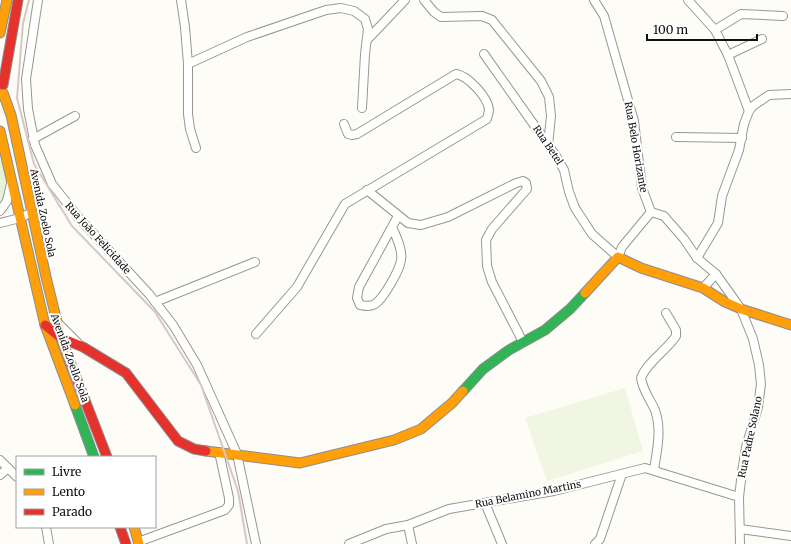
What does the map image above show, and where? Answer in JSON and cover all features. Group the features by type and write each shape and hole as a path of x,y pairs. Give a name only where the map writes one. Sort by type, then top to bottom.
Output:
{"street":[{"path":"0,32 6,0"},
{"path":"1,89 18,0"},
{"name":"Rua João Felicidade","path":"38,0 26,79 28,109 35,145 52,184 78,217 149,294 173,325 197,365 236,454 256,544"},
{"path":"181,0 188,64 188,114 190,129 196,148"},
{"path":"367,40 405,0"},
{"path":"424,0 434,12 441,17 482,16 492,20 541,81 549,97 551,116 548,145"},
{"name":"Rua Belo Horizante","path":"594,0 604,16 634,121 642,188 651,212"},
{"path":"688,0 715,30 728,55 749,111"},
{"path":"188,64 247,37 326,10 341,8 354,11 365,19 368,29 362,108"},
{"path":"715,30 741,14 783,16"},
{"path":"728,55 762,39"},
{"name":"Rua Betel","path":"484,54 564,170 569,192 575,208 592,234 618,257"},
{"path":"256,334 297,286 345,204 487,120 489,111 486,100 476,86 461,75 456,74 357,134 348,134 344,124"},
{"name":"Avenida Zoelo Sola","path":"1,89 11,115 61,338"},
{"path":"697,258 718,223 722,196 742,138 744,124 749,111 753,106 769,95 791,94"},
{"path":"34,139 75,116"},
{"path":"0,131 20,218"},
{"path":"676,137 742,138"},
{"path":"367,190 408,223 421,225 448,217 516,183 523,181 526,183 527,189 492,229 486,240 487,266 492,282 523,342"},
{"path":"0,211 7,201 12,182"},
{"path":"0,223 20,218 32,212"},
{"path":"45,324 61,338 83,347 126,373 178,441 194,449 300,463 394,440 421,429 452,403 484,369 509,350 544,330 570,309 618,257 622,247 651,212 664,216 684,239 697,258 716,274 741,309"},
{"path":"392,227 402,260 387,290 376,304 367,307 360,305 356,298 359,287 398,216"},
{"name":"Avenida Zoello Sola","path":"20,218 45,324 94,456"},
{"path":"618,257 641,268 703,288 725,302 741,309 791,325"},
{"path":"155,302 255,262"},
{"path":"703,288 716,274"},
{"name":"Rua Padre Solano","path":"740,544 739,497 745,454 758,407 761,384 759,365 753,339 741,309"},
{"path":"654,470 660,430 655,410 644,390 641,378 644,372 676,336 676,330 666,313"},
{"path":"58,323 83,347"},
{"name":"Avenida Zoello Sola","path":"61,338 107,456"},
{"path":"134,528 138,543 225,510 229,505 229,498 219,452"},
{"path":"0,460 16,476"},
{"path":"0,475 8,468"},
{"name":"Rua Belamino Martins","path":"349,544 386,530 408,525 449,509 554,491 645,468 739,497"},
{"path":"595,544 600,539 622,474"},
{"path":"485,503 502,544"},
{"path":"408,525 412,544"},
{"path":"46,528 49,544"},
{"path":"120,528 126,544"},
{"path":"740,529 791,536"}],"green space":[{"path":"0,158 6,177 9,212 0,213"},
{"path":"625,388 643,451 547,481 525,418"}],"railway":[{"path":"29,0 23,23 17,98 34,164 72,226 155,312 201,385 238,491 247,544"}],"traffic: fast":[{"path":"463,391 483,369 509,350 545,330 570,309 585,293"},
{"path":"75,405 94,456"}],"traffic: slow":[{"path":"0,33 7,0"},
{"path":"3,93 11,115 46,277 61,338 69,359"},
{"path":"0,131 45,325 75,405"},
{"path":"585,293 618,257 641,268 703,288 725,302 741,309 791,325"},
{"path":"206,451 300,463 394,440 421,429 452,403 463,391"},
{"path":"134,528 139,544"}],"traffic: jam":[{"path":"3,85 18,0"},
{"path":"45,325 61,338 83,347 126,373 178,441 194,449 206,451"},
{"path":"69,359 107,456"},
{"path":"120,528 126,544"}]}
